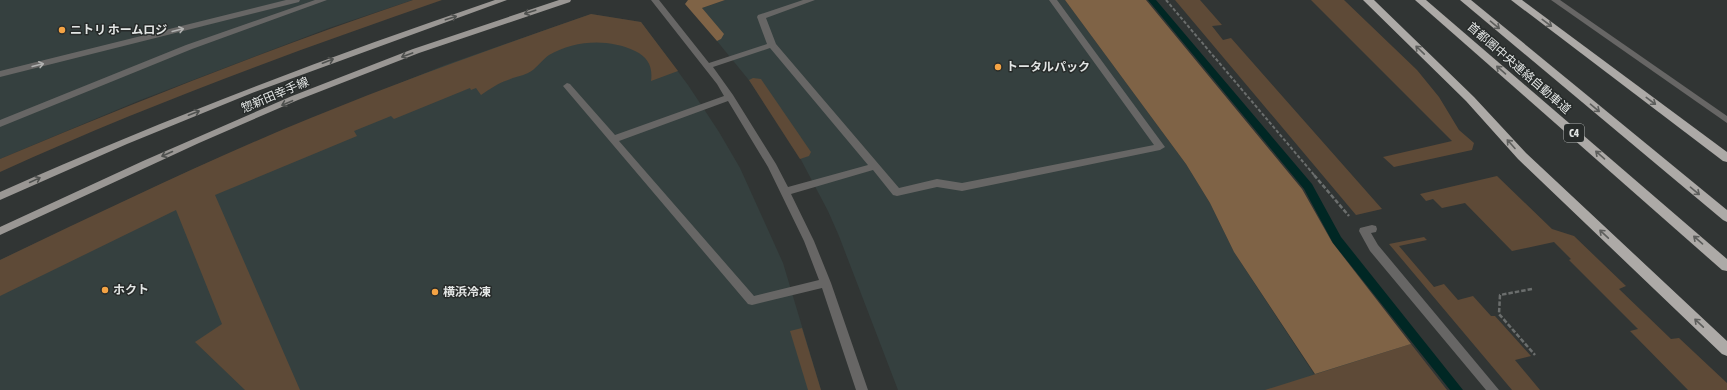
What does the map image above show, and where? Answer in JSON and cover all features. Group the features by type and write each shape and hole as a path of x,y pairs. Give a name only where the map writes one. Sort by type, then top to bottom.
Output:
{"highway":[{"path":"1368,0 1470,99 1522,156 1727,350"},
{"name":"首都圏中央連絡自動車道","path":"1420,0 1727,266"},
{"name":"首都圏中央連絡自動車道","path":"1465,0 1727,217"},
{"path":"1516,0 1727,158"}],"main road":[{"name":"惣新田幸手線","path":"0,196 169,123 355,51 503,0"},
{"name":"惣新田幸手線","path":"0,231 178,150 325,86 471,32 567,0"}],"street":[{"path":"0,74 296,0"},
{"path":"0,124 189,47 323,0"},
{"path":"655,0 708,66 730,97 774,166 809,241 826,283 862,390"},
{"path":"811,0 760,17 772,45 897,192 937,183 962,187 1160,147 1053,0"},
{"path":"1555,0 1727,120"},
{"path":"708,66 772,45"},
{"path":"567,86 752,301 826,283"},
{"path":"614,139 730,97"},
{"path":"785,192 875,166"},
{"path":"1368,230 1374,248 1493,390"}],"path":[{"path":"1166,0 1349,216 1368,230"},
{"path":"1532,289 1500,295 1499,314 1535,355"}],"shaded area":[{"path":"0,0 413,0 329,28 138,101 0,159"},
{"path":"413,0 442,0 164,102 0,172 0,159 257,56"},
{"path":"688,0 725,0 702,8 724,34 721,39 717,41 685,4"},
{"path":"725,0 1065,0 1186,164 1210,203 1234,252 1314,374 1411,344 1447,390 898,390 828,211 799,156 779,124 748,79 717,41 721,39 702,8"},
{"path":"1065,0 1146,0 1302,189 1332,242 1411,344 1315,374 1234,252 1210,203 1186,164"},
{"path":"1175,0 1200,0 1222,25 1212,26 1223,40 1231,38 1382,209 1356,215"},
{"path":"1311,0 1344,0 1417,70 1439,97 1459,130 1474,143 1472,150 1394,167 1383,157 1452,141"},
{"path":"591,14 641,22 688,85 719,132 740,168 783,263 821,390 0,390 0,260 191,170 283,130 445,65"},
{"path":"591,14 641,22 678,71 651,81 649,63 640,53 614,44 592,42 569,46 549,55 531,72 494,86 481,95 476,88 471,90 470,88 394,119 391,116 354,131 357,136 215,195 300,390 245,390 195,342 222,324 176,210 0,296 0,260 35,243 284,129 437,69"},
{"path":"753,78 761,79 811,152 809,156 800,159 749,80"},
{"path":"1497,176 1552,229 1574,236 1626,286 1619,289 1671,339 1679,338 1727,383 1727,390 1688,390 1630,331 1638,329 1569,260 1571,259 1554,242 1512,251 1465,203 1442,208 1433,199 1426,201 1420,194"},
{"path":"1424,237 1427,240 1399,246 1434,287 1444,284 1458,300 1473,296 1491,316 1495,316 1531,356 1515,360 1540,390 1512,390 1389,244"},
{"path":"802,328 821,390 808,390 790,331"},
{"path":"1411,344 1447,390 1265,390"}],"waterway":[{"path":"1152,0 1308,187 1337,240 1457,390"}],"place":[{"name":"ニトリ ホームロジ","path":"62,30"},
{"name":"トータルパック","path":"998,67"},
{"name":"ホクト","path":"105,290"},
{"name":"横浜冷凍","path":"435,292"}]}
